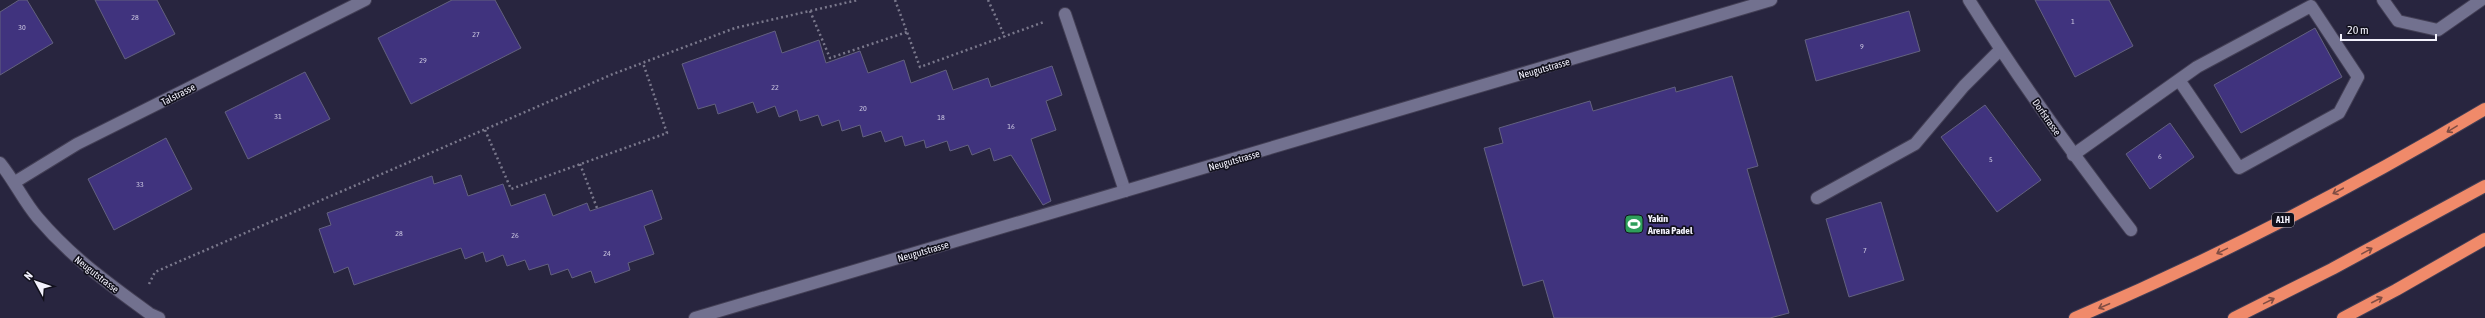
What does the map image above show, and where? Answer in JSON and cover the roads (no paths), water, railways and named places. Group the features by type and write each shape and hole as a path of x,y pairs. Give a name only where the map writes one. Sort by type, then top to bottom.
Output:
{"highway":[{"name":"A1H","path":"2075,318 2153,285 2257,234 2364,178 2485,109"},
{"path":"2234,318 2332,269 2485,186"},
{"path":"2343,318 2485,240"}],"street":[{"name":"Talstrasse","path":"15,182 77,144 365,0"},
{"name":"Neugutstrasse","path":"696,318 1771,0"},
{"name":"Dorfstrasse","path":"1970,0 2000,50 2073,155 2131,230"},
{"path":"2383,0 2398,21 2438,30 2481,0"},
{"path":"2073,155 2179,80 2197,68 2311,6 2358,77 2339,113 2239,168 2179,80"},
{"path":"1065,14 1125,192"},
{"path":"1817,198 1915,144 1964,86 2000,50"},
{"path":"0,163 15,182"},
{"name":"Neugutstrasse","path":"15,182 37,217 77,260 152,317"}],"place":[{"name":"Yakin Arena Padel","path":"1634,224"}]}
